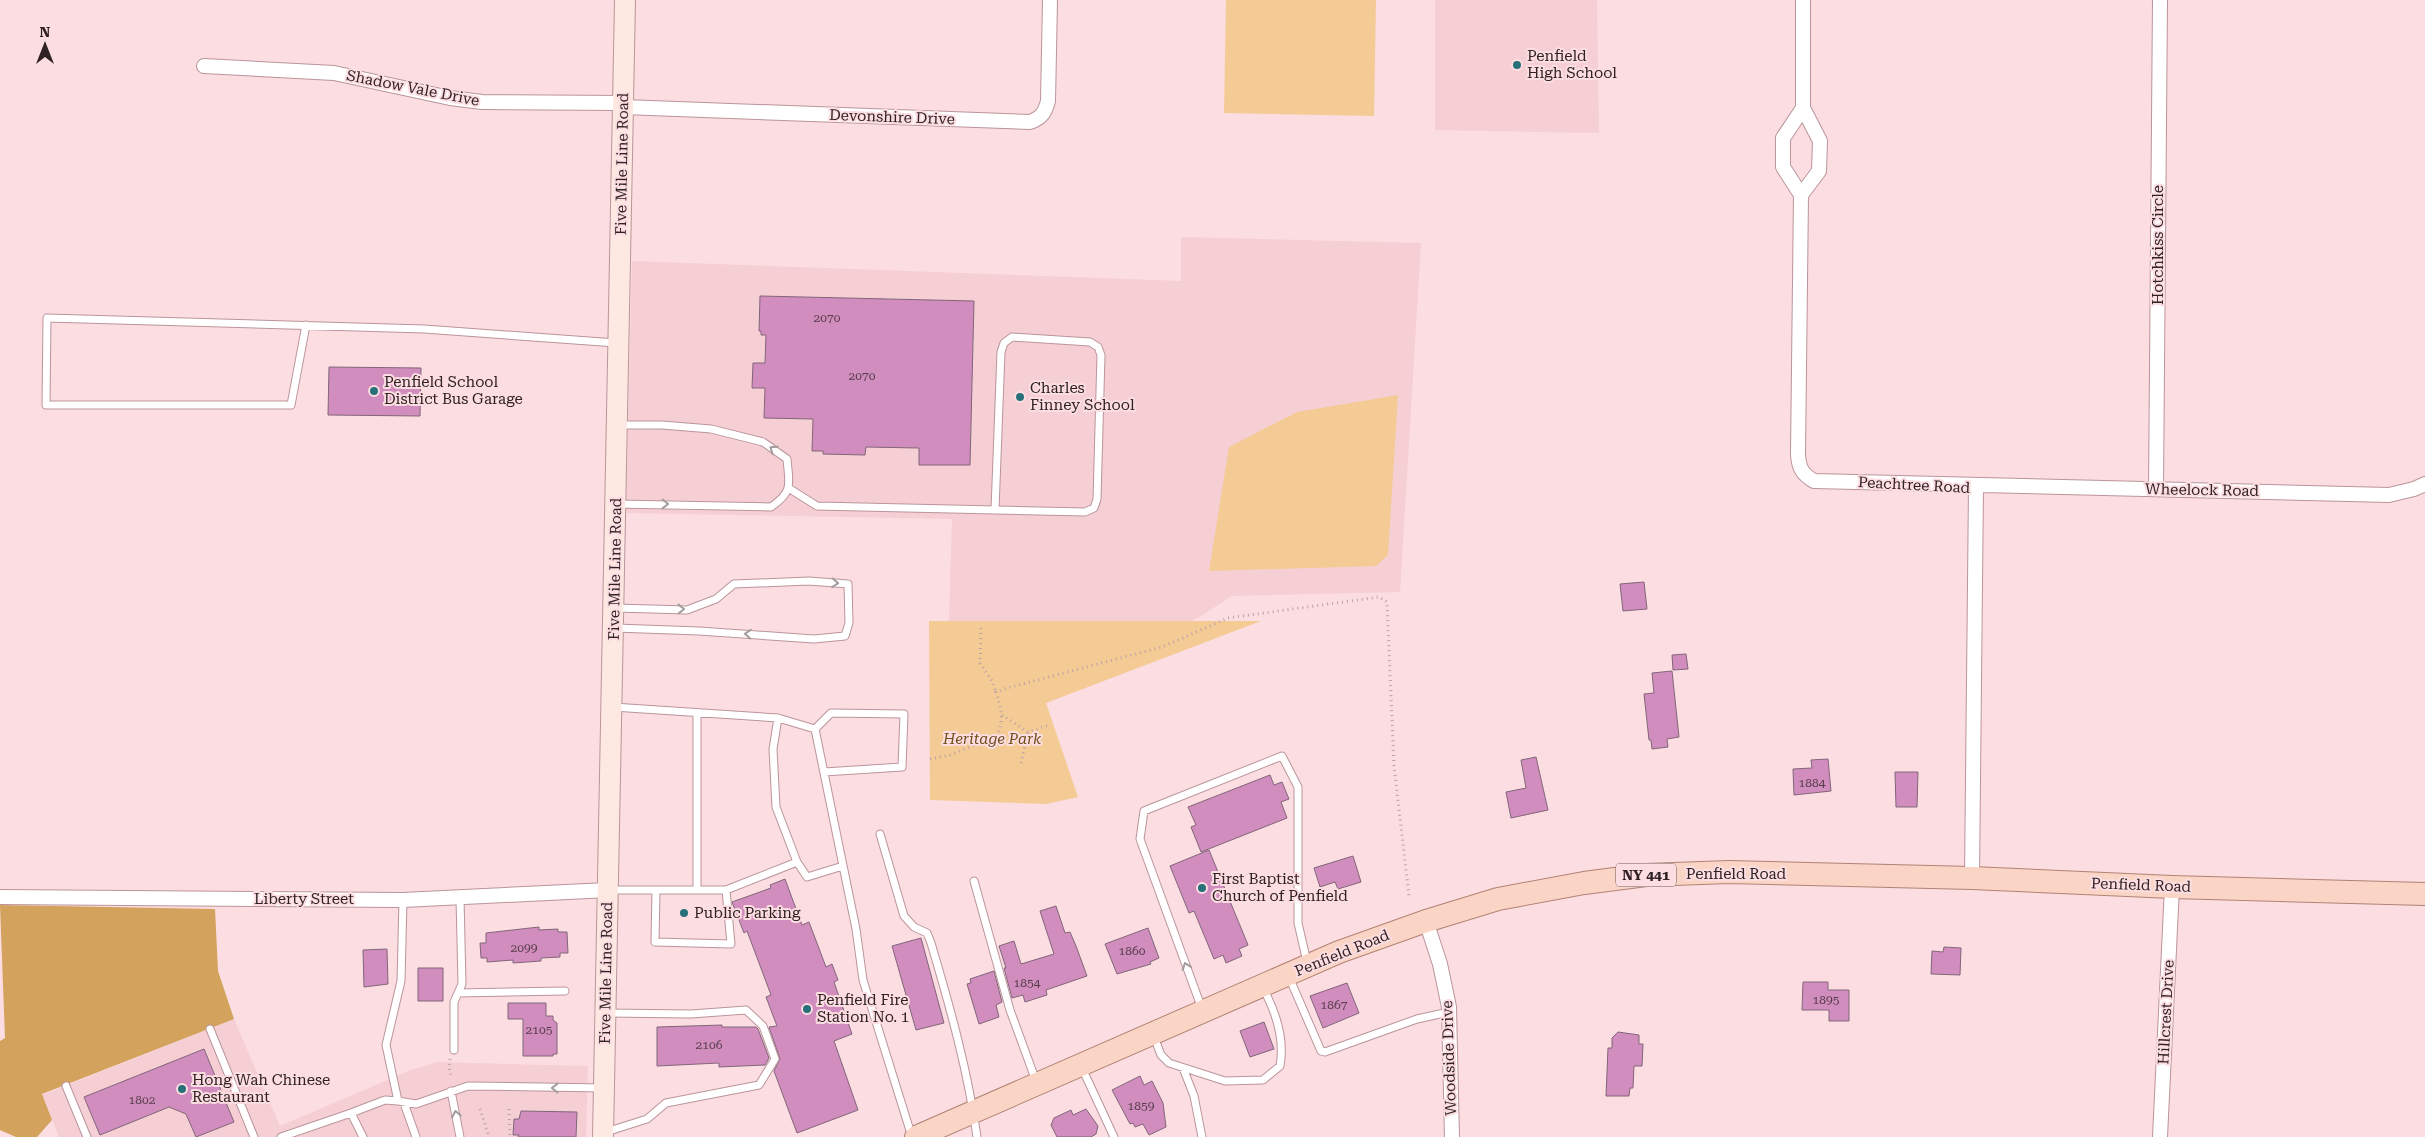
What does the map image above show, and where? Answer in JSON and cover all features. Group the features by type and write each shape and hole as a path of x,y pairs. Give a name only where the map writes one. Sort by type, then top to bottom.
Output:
{"main road":[{"name":"Five Mile Line Road","path":"603,1135 625,0"},
{"name":"Penfield Road","path":"914,1137 1339,952 1426,921 1534,891 1646,875 1729,872 1972,878 2172,887 2425,894"}],"street":[{"name":"Devonshire Drive","path":"623,105 1030,122 1040,118 1046,110 1048,101 1050,0"},
{"path":"1803,0 1803,108 1820,142 1819,171 1801,196 1783,167 1783,138 1803,108"},
{"name":"Hotchkiss Circle","path":"2156,489 2160,0"},
{"name":"Shadow Vale Drive","path":"204,66 334,73 450,98 482,102 623,105"},
{"name":"Peachtree Road","path":"1801,196 1799,468 1814,481 1976,486 1972,878"},
{"name":"Wheelock Road","path":"1976,486 2389,495 2408,491 2425,484"},
{"name":"Hillcrest Drive","path":"2160,1137 2172,887"},
{"name":"Liberty Street","path":"0,897 403,900 608,890"},
{"name":"Woodside Drive","path":"1426,921 1440,964 1449,1012 1452,1137"}],"lane":[{"path":"306,325 291,405 46,405 47,318 306,325 424,329 524,338 619,343"},
{"path":"790,489 817,506 995,510 1084,512 1094,508 1097,499 1101,355 1098,347 1090,342 1012,337 1004,342 1001,352 995,510"},
{"path":"616,504 772,507 785,498 790,489 787,459 763,442 711,429 662,425 618,426"},
{"path":"614,608 687,610 716,599 734,584 809,581 848,584 849,623 845,636 814,639 699,631 614,628"},
{"path":"612,707 778,718 815,729"},
{"path":"697,713 697,890"},
{"path":"815,729 831,713 904,714 902,767 824,772"},
{"path":"778,718 773,749 776,807 797,862 806,877 843,866"},
{"path":"815,729 856,929 863,980 914,1137"},
{"path":"1203,1012 1140,840 1144,811 1282,756 1298,787 1298,970 1321,1051 1325,1052 1417,1019 1449,1012"},
{"path":"880,834 904,916 914,927 927,933 932,943 951,1013 974,1112 977,1137"},
{"path":"608,890 726,890 797,862"},
{"path":"974,881 1010,1010 1037,1084"},
{"path":"656,890 655,942 731,944 726,890"},
{"path":"454,1050 454,1002 462,984 460,898"},
{"path":"403,900 401,981 386,1045 401,1102 416,1137"},
{"path":"1153,1034 1161,1055 1168,1063 1225,1081 1263,1080 1280,1066 1282,1053 1280,1029 1272,1004 1262,986"},
{"path":"458,993 565,991"},
{"path":"603,1135 647,1119 666,1103 759,1085 775,1060 763,1026 746,1010 691,1014 606,1013"},
{"path":"210,1029 254,1137"},
{"path":"1080,1065 1114,1137"},
{"path":"1184,1068 1195,1103 1202,1137"},
{"path":"66,1086 87,1137"},
{"path":"282,1137 385,1100 416,1104 468,1086 604,1088"},
{"path":"451,1091 460,1137"},
{"path":"351,1113 363,1137"}],"path":[{"path":"996,692 1033,680 1162,647 1228,618 1378,597 1388,602 1394,766 1409,896"},
{"path":"930,759 950,755 996,736 1002,723 1002,715 992,680 980,662 981,628"},
{"path":"1002,715 1028,732"},
{"path":"1028,732 1049,725"},
{"path":"1021,763 1028,732"},
{"path":"480,1109 488,1137"},
{"path":"509,1109 510,1137"}],"shaded area":[{"name":"Penfield High School","path":"1435,0 1597,0 1599,133 1435,130"},
{"name":"Charles Finney School","path":"1181,237 1421,243 1400,592 1232,596 1193,621 949,621 952,519 626,513 632,261 1181,281"},
{"path":"0,905 215,909 218,971 234,1019 42,1094 52,1120 37,1137 16,1137 0,1130 0,1041 5,1038"},
{"path":"234,1019 280,1126 411,1070 437,1062 588,1066 586,1137 59,1137 42,1095"}],"green space":[{"path":"1226,0 1376,0 1374,116 1224,113"},
{"path":"1398,395 1388,555 1376,566 1209,571 1229,447 1297,412"},
{"name":"Heritage Park","path":"929,621 1261,621 1046,703 1078,797 1046,804 930,800"}],"building":[{"path":"760,296 974,301 970,465 919,465 919,448 866,447 865,455 823,454 823,451 812,451 813,419 764,418 765,388 752,388 753,363 765,363 766,335 761,335 761,331 759,331"},
{"name":"Penfield School District Bus Garage","path":"329,367 421,368 420,416 328,415"},
{"path":"1644,582 1647,609 1623,611 1620,584"},
{"path":"1686,654 1688,669 1673,670 1672,655"},
{"path":"1672,671 1679,737 1667,739 1668,747 1652,749 1651,740 1649,740 1644,694 1654,693 1652,673"},
{"path":"1536,757 1548,810 1511,818 1506,792 1526,788 1521,760"},
{"path":"1828,759 1831,791 1794,795 1793,769 1812,768 1811,760"},
{"path":"1895,772 1918,772 1917,807 1896,807"},
{"path":"1270,775 1274,785 1282,782 1289,799 1281,802 1287,818 1201,852 1191,827 1196,825 1188,807"},
{"path":"1209,850 1248,945 1239,949 1242,956 1226,963 1223,955 1214,959 1194,911 1189,913 1170,866"},
{"path":"1353,856 1361,882 1338,889 1335,882 1320,887 1314,868"},
{"name":"Penfield Fire Station No. 1","path":"785,879 802,925 809,922 826,967 832,964 838,980 834,982 852,1034 834,1041 858,1110 797,1133 774,1071 780,1059 769,1027 777,1026 766,997 771,995 747,931 744,933 732,902 771,888 770,885"},
{"path":"1056,906 1065,933 1070,932 1087,976 1046,990 1047,995 1025,1002 1023,995 1012,998 999,946 1014,941 1021,964 1054,954 1040,911"},
{"path":"539,927 539,930 558,929 558,932 567,932 568,953 560,953 560,957 541,958 541,961 513,963 513,960 487,962 487,958 481,958 480,943 486,943 486,933"},
{"path":"1148,928 1159,958 1150,962 1151,964 1117,974 1105,944"},
{"path":"921,938 944,1023 916,1030 892,946"},
{"path":"1944,947 1961,948 1960,975 1931,974 1932,951 1943,952"},
{"path":"387,949 388,984 364,987 363,950"},
{"path":"418,968 443,968 443,1001 418,1001"},
{"path":"994,971 1002,1002 996,1005 999,1017 979,1024 967,984 971,983 970,979"},
{"path":"1803,982 1828,982 1828,990 1849,990 1849,1021 1829,1021 1829,1010 1802,1010"},
{"path":"1347,983 1359,1013 1323,1028 1310,996"},
{"path":"508,1003 546,1003 546,1016 553,1016 553,1020 557,1023 557,1054 553,1054 553,1056 523,1056 523,1019 508,1019"},
{"path":"1264,1022 1274,1049 1250,1057 1240,1031"},
{"path":"722,1025 722,1027 756,1027 769,1058 765,1065 719,1067 719,1063 657,1066 657,1027"},
{"path":"1618,1032 1639,1035 1639,1044 1643,1044 1642,1066 1634,1066 1633,1088 1630,1088 1629,1096 1606,1096 1608,1048 1612,1048 1612,1038"},
{"path":"204,1049 234,1122 196,1137 186,1114 169,1107 100,1135 84,1097"},
{"path":"1140,1076 1144,1085 1152,1081 1163,1103 1166,1127 1149,1135 1143,1124 1135,1127 1133,1123 1130,1124 1112,1090"},
{"path":"1086,1109 1098,1126 1096,1134 1091,1137 1057,1137 1051,1125 1054,1118 1071,1110 1073,1115"},
{"path":"521,1111 577,1112 576,1137 518,1137 519,1135 513,1135 514,1119 519,1119"}],"place":[{"name":"Penfield High School","path":"1517,65"},
{"name":"Penfield School District Bus Garage","path":"374,391"},
{"name":"Charles Finney School","path":"1020,397"},
{"name":"First Baptist Church of Penfield","path":"1202,888"},
{"name":"Public Parking","path":"684,913"},
{"name":"Penfield Fire Station No. 1","path":"807,1009"},
{"name":"Hong Wah Chinese Restaurant","path":"182,1089"}]}
